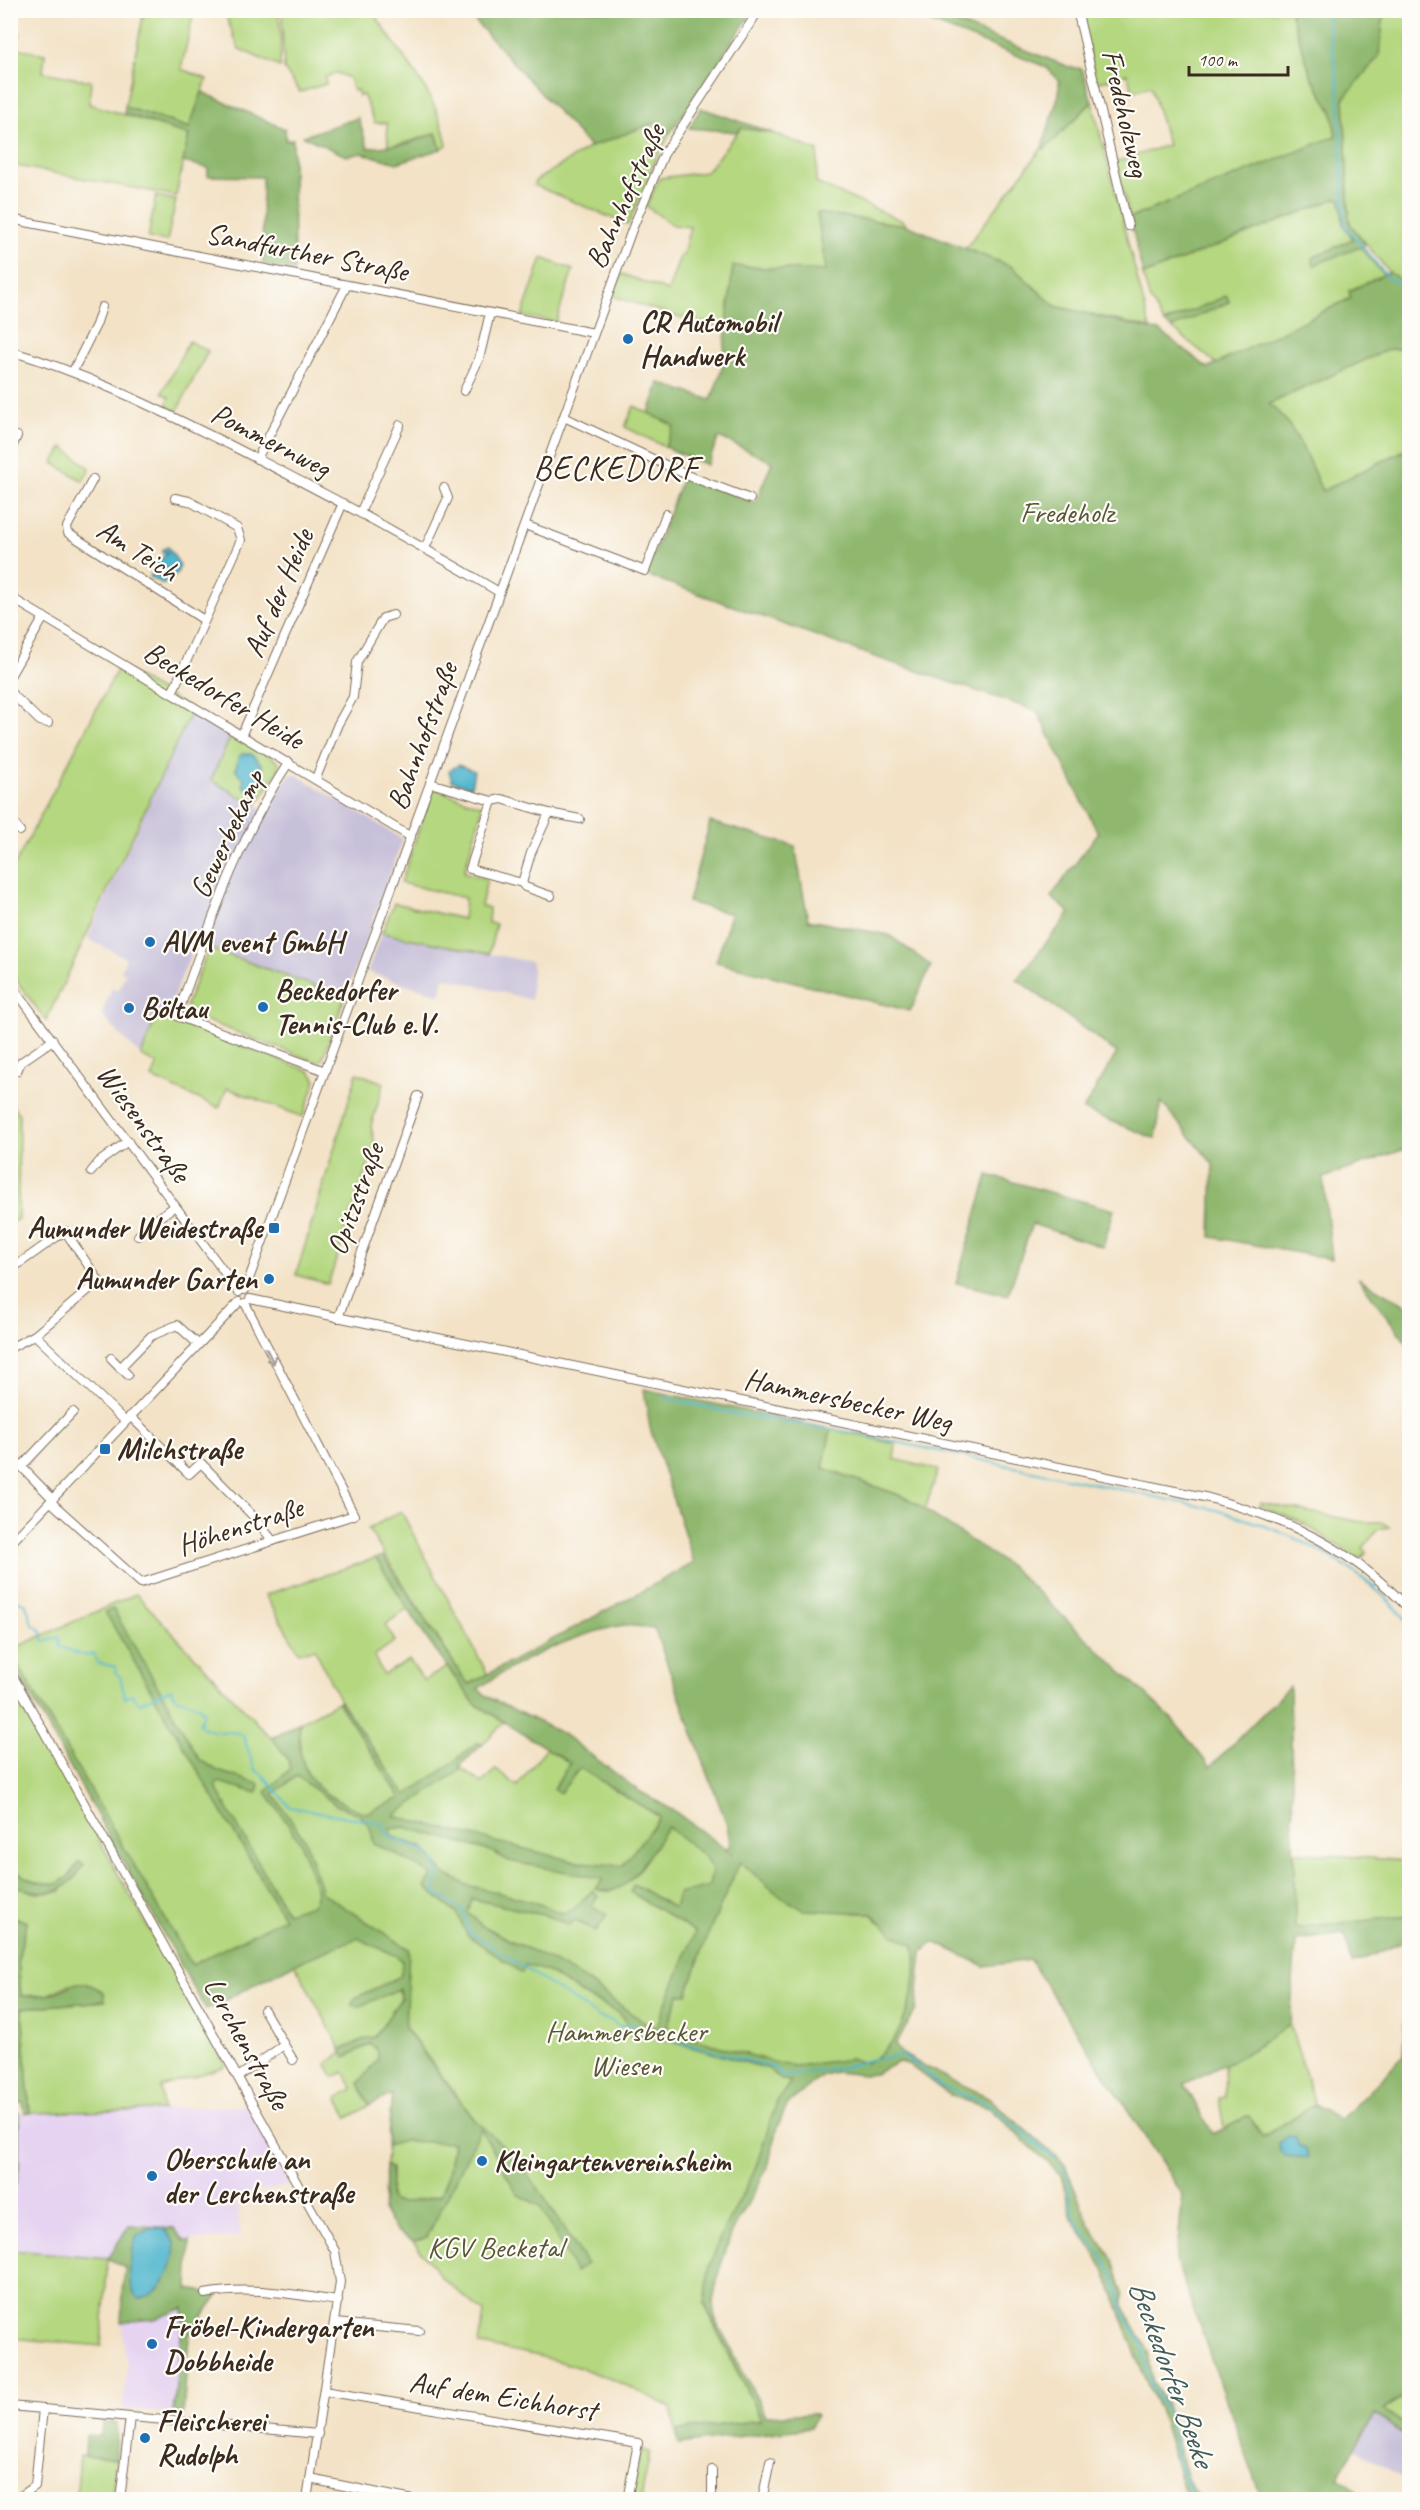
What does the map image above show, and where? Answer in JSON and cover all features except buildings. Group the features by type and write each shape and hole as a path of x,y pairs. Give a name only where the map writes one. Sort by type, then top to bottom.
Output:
{"street":[{"name":"Bahnhofstraße","path":"245,1301 242,1291 411,837 636,218 664,153 759,10"},
{"name":"Fredeholzweg","path":"1077,10 1128,226"},
{"name":"Sandfurther Straße","path":"10,219 594,333"},
{"path":"257,459 347,285"},
{"path":"73,370 96,325 102,307"},
{"path":"464,391 479,359 490,313"},
{"name":"Pommernweg","path":"10,351 73,370 139,400 343,503 499,592"},
{"path":"564,417 689,476 750,499"},
{"path":"360,513 400,425"},
{"path":"10,452 17,436"},
{"name":"Am Teich","path":"93,479 67,527 68,533 204,620"},
{"path":"425,548 448,498 444,488"},
{"name":"Am Teich","path":"172,693 241,540 237,528 199,506 175,498"},
{"name":"Auf der Heide","path":"242,734 343,503"},
{"path":"525,525 645,571 666,514"},
{"name":"Beckedorfer Heide","path":"10,597 316,778 411,837"},
{"path":"316,778 334,733 352,697 357,662 383,618 393,615"},
{"path":"10,676 44,617"},
{"path":"10,692 40,721 48,723"},
{"name":"Gewerbekamp","path":"289,762 265,801 229,878 177,1016 325,1071"},
{"path":"430,783 492,801 502,799 549,813 580,819"},
{"path":"492,801 470,869 522,884 551,896"},
{"path":"522,884 531,853 549,813"},
{"path":"10,819 20,831"},
{"name":"Wiesenstraße","path":"10,982 175,1206 242,1291 245,1301"},
{"path":"17,1071 21,1062 53,1040"},
{"name":"Opitzstraße","path":"338,1318 418,1096"},
{"path":"91,1172 99,1162 128,1140"},
{"path":"138,1236 146,1227 175,1206"},
{"path":"10,1270 65,1231 98,1276 99,1281 35,1335 10,1348"},
{"path":"10,1544 198,1344 245,1301"},
{"name":"Hammersbecker Weg","path":"245,1301 338,1318 1209,1498 1248,1508 1286,1521 1338,1550 1380,1582 1410,1610"},
{"name":"Höhenstraße","path":"52,1500 141,1583 354,1515 245,1301"},
{"path":"120,1368 151,1336 177,1325 198,1344"},
{"path":"35,1335 189,1474 201,1462 252,1515 273,1541"},
{"path":"111,1358 128,1375"},
{"path":"22,1466 73,1412"},
{"path":"10,1455 52,1500"},
{"name":"Lerchenstraße","path":"10,1671 332,2245 340,2270 338,2301 307,2499"},
{"path":"264,2010 293,2060"},
{"path":"238,2077 284,2045"},
{"path":"206,2294 234,2290 282,2293 338,2301"},
{"path":"335,2323 419,2331"},
{"name":"Auf dem Eichhorst","path":"324,2391 638,2443 627,2499"},
{"path":"10,2406 318,2434"},
{"path":"21,2499 22,2495 35,2486 43,2409"},
{"path":"120,2499 130,2417"},
{"path":"762,2499 770,2462"},
{"path":"712,2470 712,2499"},
{"path":"310,2479 413,2499"}],"shaded area":[{"path":"192,710 236,735 228,742 211,781 267,811 289,775 295,774 403,839 345,997 209,948 198,936 165,1018 157,1015 141,1056 101,1015 112,988 118,991 126,973 121,971 126,958 87,939"},
{"path":"382,933 532,962 531,1000 444,977 440,995 367,972"},
{"name":"Oberschule an der Lerchenstraße","path":"248,2106 291,2185 236,2196 241,2237 184,2241 129,2225 108,2258 11,2250 10,2216 19,2167 19,2113"},
{"name":"Fröbel-Kindergarten Dobbheide","path":"184,2307 173,2413 123,2409 127,2366 121,2322 155,2319"},
{"path":"1375,2415 1409,2437 1409,2483 1355,2448"},
{"path":"317,2486 352,2492 351,2499 315,2499"}],"green space":[{"path":"144,11 194,11 181,69 207,79 190,128 125,107"},
{"path":"224,11 278,11 281,37 280,67 239,49"},
{"path":"282,11 373,11 435,107 447,145 441,149 436,133 388,148 387,123 375,123 363,95 359,96 357,90 353,91 349,78 337,73 325,77 326,84 300,92 284,69"},
{"path":"466,11 753,11 670,133 654,123 590,147"},
{"path":"902,11 926,11 1069,67 1082,69 1092,102 1045,149 1042,148 1059,94 1059,81 1046,67"},
{"path":"1080,11 1290,11 1312,78 1332,111 1336,136 1130,218 1115,162 1168,145 1151,86 1133,91 1127,74 1096,83"},
{"path":"1290,11 1384,11 1379,56 1344,98 1350,224 1366,245 1314,265 1312,258 1353,239 1343,224 1341,200 1337,198 1143,275 1130,218 1336,136 1332,111 1312,78"},
{"path":"1384,11 1409,11 1409,286 1389,272 1350,224 1349,215 1344,97 1379,56"},
{"path":"10,31 20,33 17,48 45,54 43,72 91,81 89,104 189,135 176,196 11,165"},
{"path":"202,92 285,129 286,141 293,139 294,271 263,265 262,177 208,176 208,168 183,162 189,135 124,113 125,107 189,128"},
{"path":"1092,102 1150,328 1055,306 1012,267 965,249 1042,148 1045,149"},
{"path":"701,108 773,133 741,128 737,132 689,128"},
{"path":"358,118 368,148 407,144 436,133 441,149 397,163 362,153 346,156 303,136"},
{"path":"654,123 670,133 655,161 628,225 534,185 535,181 590,147"},
{"path":"741,128 773,133 818,151 816,183 903,221 906,225 817,213 826,271 733,266 727,328 680,318 613,296 622,274 668,291 680,256 683,255 690,227 673,225 646,206 660,178 706,172"},
{"path":"156,196 176,200 167,241 148,238"},
{"path":"1337,198 1341,199 1343,224 1353,239 1312,258 1315,264 1360,247 1384,275 1349,291 1351,298 1217,364 1172,328 1229,302 1227,296 1164,323 1149,297 1143,275"},
{"name":"Fredeholz","path":"817,213 906,225 1012,267 1055,306 1161,332 1208,368 1351,298 1349,291 1389,272 1409,286 1409,348 1389,349 1269,404 1287,422 1294,433 1322,491 1409,448 1409,1151 1405,1149 1323,1178 1332,1259 1211,1237 1213,1164 1161,1102 1156,1139 1083,1110 1117,1053 1017,979 1070,913 1051,897 1098,833 1037,711 884,660 646,575 683,476 755,503 772,462 719,437 707,465 665,447 674,426 649,413 659,383 711,400 722,369 733,266 826,271"},
{"path":"542,258 573,270 556,322 522,316"},
{"path":"1226,296 1229,302 1172,328 1164,323"},
{"path":"189,341 208,351 177,411 166,405 170,397 162,393"},
{"path":"1409,348 1409,448 1322,491 1294,433 1287,422 1269,404 1389,349"},
{"path":"634,406 675,426 665,447 625,427"},
{"path":"63,447 90,468 83,481 53,463"},
{"path":"119,666 192,710 46,1021 11,973 10,874"},
{"path":"236,735 279,762 278,771 256,806 211,780 228,742","holes":["238,758 261,771 254,791 248,790 243,785 244,779 236,770"]},
{"path":"433,788 483,806 464,872 487,879 481,906 489,908 488,923 496,924 489,954 382,933 394,903 463,919 465,898 401,883"},
{"path":"710,822 795,846 808,920 889,935 931,966 910,1011 716,962 731,914 688,902"},
{"name":"Beckedorfer Tennis-Club e.V.","path":"209,948 345,997 322,1060 316,1062 188,1014 186,1005"},
{"path":"157,1015 310,1071 316,1080 303,1117 227,1088 219,1108 152,1078 157,1064 141,1056"},
{"path":"357,1073 384,1083 371,1126 375,1145 328,1284 296,1275"},
{"path":"10,1103 19,1114 18,1219 11,1223"},
{"path":"988,1175 1114,1210 1103,1247 1032,1224 1008,1295 956,1283"},
{"path":"1358,1278 1409,1307 1409,1346"},
{"path":"644,1389 831,1429 823,1468 907,1498 1012,1568 1173,1720 1210,1767 1290,1686 1295,1928 1408,1916 1408,1940 1352,1964 1345,1934 1296,1940 1290,2025 1245,2054 1184,2084 1213,2134 1249,2116 1263,2137 1315,2104 1340,2120 1403,2057 1404,2033 1409,2041 1409,2393 1383,2410 1409,2427 1409,2437 1375,2415 1337,2477 1370,2499 1262,2499 1176,2261 1183,2195 1030,1960 985,1966 934,1942 922,1952 916,2010 895,2045 901,2053 925,2067 988,2097 1065,2165 1089,2224 1113,2260 1123,2294 1123,2305 1148,2351 1153,2383 1166,2405 1187,2479 1199,2499 1190,2499 1181,2481 1161,2414 1145,2379 1104,2269 1072,2218 1061,2175 989,2108 949,2095 908,2064 898,2062 875,2074 836,2072 822,2075 788,2104 776,2130 768,2167 732,2232 719,2271 713,2302 715,2318 766,2416 813,2413 817,2415 810,2428 678,2444 676,2431 761,2420 705,2304 709,2268 720,2237 754,2172 777,2101 791,2081 781,2080 769,2069 652,2036 643,2035 636,2039 630,2037 629,2027 624,2018 612,2009 588,1998 548,1972 526,1965 522,1973 467,1935 457,1914 425,1887 432,1875 374,1844 370,1827 360,1815 336,1805 297,1776 273,1794 305,1840 322,1893 409,1949 405,2029 474,2119 500,2143 538,2188 587,2264 575,2272 540,2206 517,2194 481,2129 427,2237 413,2241 396,2231 383,2210 386,2166 391,2168 390,2198 393,2202 403,2203 440,2196 448,2175 453,2143 404,2141 387,2146 392,2094 369,2106 359,2083 378,2059 376,2049 370,2044 345,2057 341,2050 364,2039 375,2037 401,1998 399,1989 358,2007 352,2005 355,1998 401,1976 402,1961 397,1956 357,1938 294,1964 206,2010 11,1661 10,1651 192,1965 284,1918 105,1612 113,1609 200,1760 218,1771 259,1784 257,1793 219,1782 215,1786 287,1913 314,1904 317,1892 300,1842 266,1792 290,1769 288,1759 272,1738 300,1723 301,1757 313,1782 335,1799 349,1806 366,1813 401,1798 338,1702 340,1701 406,1795 451,1764 476,1743 483,1744 459,1766 462,1769 394,1816 573,1861 622,1866 660,1817 580,1768 560,1793 554,1789 570,1763 474,1703 427,1639 376,1558 383,1556 468,1685 694,1563 650,1428","holes":["624,1625 654,1628 727,1825 732,1854 674,1811 639,1791 563,1734 488,1697 478,1689 510,1668 567,1641","405,1827 493,1852 509,1861 603,1879 596,1889 608,1891 619,1888 629,1881 668,1827 705,1857 712,1870 709,1886 678,1894 674,1908 634,1884 630,1892 695,1932 656,2027 637,2017 571,1971 481,1925 468,1912 472,1899 547,1916 569,1925 576,1920 596,1932 607,1915 591,1906 598,1897 593,1890 572,1910 561,1913 535,1902 467,1885 444,1873 424,1848 392,1836 390,1829","740,1862 781,1897 804,1910 871,1913 894,1935 914,1945 915,1978 907,2012 891,2043 866,2063 851,2059 795,2066 781,2064 666,2031 679,1994 687,1994 706,1939"]},
{"path":"831,1429 896,1444 894,1459 938,1470 925,1510 907,1498 823,1468"},
{"path":"1261,1503 1361,1522 1382,1522 1389,1527 1378,1529 1363,1548 1367,1552 1362,1558 1356,1557 1301,1522 1260,1506"},
{"path":"401,1511 488,1675 468,1685 368,1529"},
{"name":"Hammersbecker Wiesen","path":"376,1558 408,1608 385,1625 395,1641 374,1656 383,1675 409,1660 424,1681 447,1667 474,1703 504,1722 483,1744 476,1743 395,1814 462,1769 482,1783 496,1769 517,1786 547,1747 570,1763 554,1789 560,1792 580,1768 660,1817 659,1819 718,1857 730,1845 779,1891 855,1913 871,1913 876,1920 914,1945 915,1977 912,1993 902,2026 894,2040 873,2064 815,2069 783,2101 709,2285 705,2304 709,2315 761,2420 676,2431 671,2408 625,2385 554,2360 479,2345 484,2313 442,2278 413,2241 423,2239 481,2128 405,2027 375,2037 345,2057 370,2044 376,2049 378,2059 359,2083 369,2106 348,2118 337,2098 353,2089 344,2072 334,2077 326,2063 343,2053 294,1963 206,2009 11,1659 10,1650 136,1594 271,1738 339,1701 361,1732 340,1701 315,1649 299,1652 265,1595"},
{"path":"10,1681 226,2066 161,2087 163,2110 30,2113 22,2008 105,2001 70,1984 47,1995 21,1996 18,1959 27,1922 11,1916 11,1885 36,1893 60,1892 79,1862 69,1876 57,1884 36,1882 11,1869"},
{"path":"1409,1841 1409,2041 1404,2033 1408,1916 1295,1928 1294,1852 1408,1861"},
{"path":"79,1862 84,1864 69,1884 53,1892 34,1891 11,1885 11,1869 36,1882 57,1884 69,1876"},
{"path":"10,1916 27,1922 18,1959 21,1996 56,1993 73,1984 85,1983 104,1992 105,2001 22,2008 30,2113 25,2113 23,2103 11,2103"},
{"path":"1290,2025 1315,2104 1263,2137 1249,2116 1224,2129 1219,2098 1225,2097 1224,2064"},
{"path":"11,2113 19,2113 19,2167 16,2184 11,2186"},
{"path":"404,2141 453,2142 448,2175 440,2196 403,2203 393,2202 390,2198 391,2168 386,2166 387,2146"},
{"path":"129,2225 174,2228 184,2241 190,2241 188,2289 219,2294 189,2336 183,2415 173,2413 184,2308 155,2319 121,2322 125,2268 108,2258"},
{"path":"11,2250 108,2258 101,2346 11,2338"},
{"path":"1409,2393 1409,2427 1383,2410"},
{"path":"102,2422 117,2423 116,2459 85,2456 86,2435 101,2436"},
{"path":"641,2450 650,2452 641,2499 631,2500"},
{"path":"80,2456 116,2459 112,2499 76,2499"}],"water":[{"path":"168,547 180,565 177,573 164,584 150,577 157,563 168,552 162,553 163,549"},
{"path":"242,754 252,754 262,765 262,781 254,791 248,790 243,785 244,779 236,770 238,758"},
{"path":"458,765 474,771 471,787 452,781 449,771"},
{"path":"1287,2136 1296,2137 1298,2145 1306,2149 1308,2158 1285,2156 1280,2151 1279,2143"},
{"path":"154,2228 164,2228 175,2243 173,2261 166,2278 155,2292 138,2299 131,2285 130,2276 133,2250 137,2235"}],"waterway":[{"path":"1329,10 1327,19 1338,83 1345,225 1387,277 1410,291"},
{"path":"665,1398 736,1414 859,1434 1217,1510 1297,1539 1346,1566 1390,1602 1410,1624"},
{"name":"Beckedorfer Beeke","path":"10,1597 26,1604 32,1624 41,1630 44,1642 59,1637 60,1647 80,1655 94,1653 97,1663 116,1667 115,1673 120,1676 125,1698 132,1694 139,1703 171,1689 177,1698 202,1709 204,1713 199,1724 204,1728 243,1735 255,1770 263,1775 290,1807 381,1823 390,1837 423,1850 438,1867 435,1892 464,1912 469,1932 599,2017 612,2021 618,2026 631,2024 647,2034 775,2068 782,2077 844,2067 873,2059 901,2056 916,2064 940,2086 988,2104 1055,2159"},
{"name":"Beckedorfer Beeke","path":"1060,2167 1068,2175 1070,2205 1078,2225 1103,2257 1113,2275 1124,2314 1141,2342 1154,2392 1168,2414 1179,2466 1195,2500"}],"place":[{"name":"CR Automobil Handwerk","path":"628,339"},
{"name":"AVM event GmbH","path":"150,942"},
{"name":"Beckedorfer Tennis-Club e.V.","path":"263,1007"},
{"name":"Böltau","path":"129,1008"},
{"name":"Aumunder Weidestraße","path":"274,1228"},
{"name":"Aumunder Garten","path":"269,1279"},
{"name":"Milchstraße","path":"105,1449"},
{"name":"Kleingartenvereinsheim","path":"482,2161"},
{"name":"Oberschule an der Lerchenstraße","path":"152,2176"},
{"name":"Fröbel-Kindergarten Dobbheide","path":"152,2344"},
{"name":"Fleischerei Rudolph","path":"145,2438"}],"district":[{"name":"BECKEDORF","path":"616,468"}],"park label":[{"name":"KGV Becketal","path":"495,2247"}]}
